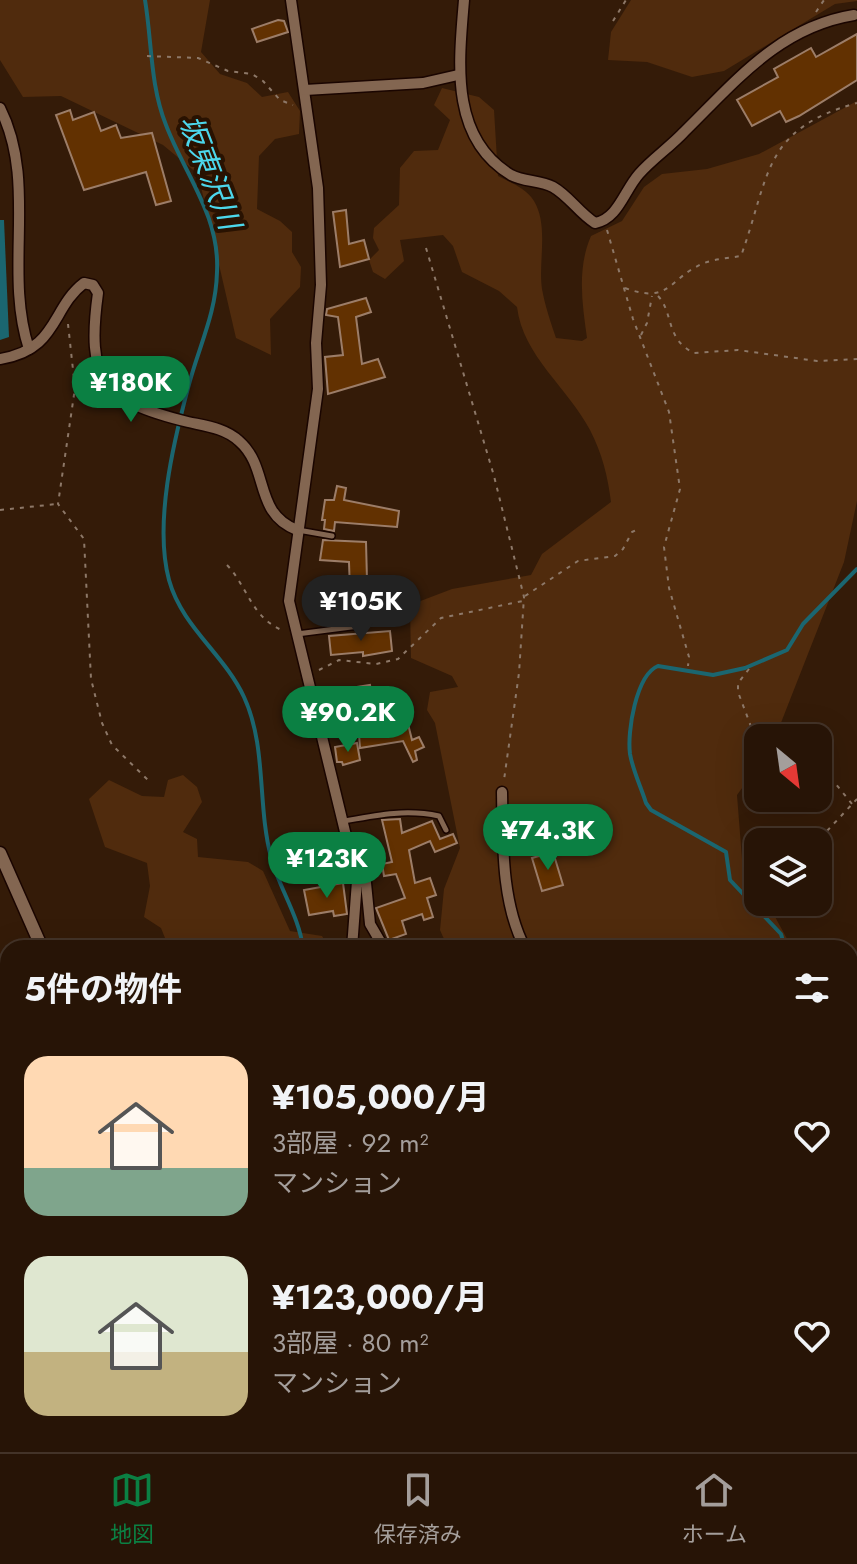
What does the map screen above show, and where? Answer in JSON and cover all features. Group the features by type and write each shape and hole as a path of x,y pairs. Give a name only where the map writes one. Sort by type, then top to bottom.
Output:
{"street":[{"path":"291,0 318,188 321,285 316,343 318,389 289,601 304,673 357,881 353,940"},
{"path":"464,0 458,75 464,111 475,138 500,167 515,177 550,185 595,223 606,221 640,173 773,47 816,24 854,15"},
{"path":"305,90 423,83 458,75"},
{"path":"0,108 10,127 19,175 21,309 29,349"},
{"path":"0,359 29,349 49,334 73,292 84,283 93,285 98,293 94,356 101,374 114,392 144,411 226,431 234,437 252,457 272,513 280,524 297,530"},
{"path":"502,792 503,848 510,904 522,940"},
{"path":"0,853 38,940"},
{"path":"357,881 366,883 370,924 379,940"}],"lane":[{"path":"297,530 332,536"},
{"path":"296,634 359,626"},
{"path":"318,726 353,720"},
{"path":"343,822 395,811 439,816 446,830"}],"path":[{"path":"613,21 626,0"},
{"path":"147,56 198,58 228,71 252,74 286,104 307,105"},
{"path":"654,294 670,289 705,263 741,256 769,167 782,143 817,118 857,103"},
{"path":"606,221 623,287 667,399 680,489 664,547 669,588 689,657 688,666"},
{"path":"426,248 494,476 524,599 519,673 502,792"},
{"path":"623,287 654,294 664,303 668,323 679,342 694,353 746,350 817,361 857,359"},
{"path":"640,336 647,323 654,294"},
{"path":"64,311 75,388 58,504 84,539 91,679 102,723 112,745 148,780"},
{"path":"0,510 58,504"},
{"path":"304,673 339,660 376,664 398,659 441,618 524,599 578,561 615,556 623,549 632,532 640,528"},
{"path":"227,565 262,618 279,629 296,634"},
{"path":"749,669 738,683 738,692 750,724"},
{"path":"832,779 852,804"},
{"path":"830,828 857,799"}],"shaded area":[{"path":"0,0 210,0 201,52 220,74 247,83 262,97 288,92 300,111 299,134 275,139 259,156 257,209 280,221 292,232 292,252 301,267 300,287 270,319 271,355 236,338 198,174 163,145 61,96 23,97 0,60"},
{"path":"631,0 857,1 835,4 724,71 692,77 647,62 608,60 611,32"},
{"path":"442,88 479,97 494,110 498,176 527,193 534,201 541,222 542,289 556,338 582,341 587,338 582,273 591,236 622,221 644,187 662,174 707,169 759,154 857,101 857,501 844,562 780,724 744,724 744,785 737,795 744,862 744,916 775,916 788,940 444,940 440,930 444,889 460,848 435,723 427,710 430,692 458,687 452,676 411,658 410,605 452,589 531,575 542,554 611,502 604,465 594,439 581,415 528,341 517,307 499,291 462,272 453,246 443,235 400,240 404,261 385,279 373,272 369,260 379,250 373,238 374,228 399,205 400,168 414,151 438,150 450,120 434,105"},
{"path":"183,775 197,787 202,802 183,832 197,839 198,857 248,862 263,871 290,931 322,936 324,940 166,940 161,928 144,917 150,886 147,863 105,847 89,799 109,780 142,796 164,797 168,780"}],"water":[{"path":"0,220 4,220 9,337 0,340"}],"building":[{"path":"278,20 284,21 288,32 257,42 252,29"},
{"path":"857,34 857,80 786,122 780,111 752,126 737,100 778,77 774,69 811,48 816,57"},
{"path":"70,110 73,120 94,112 101,131 116,125 121,138 152,133 171,201 156,205 146,172 84,190 56,115"},
{"path":"346,210 349,244 364,240 369,259 340,267 333,212"},
{"path":"366,298 371,312 356,317 362,364 378,359 385,377 328,394 325,357 343,355 338,317 326,315 327,309"},
{"path":"337,486 346,488 344,500 399,511 397,527 335,522 334,531 324,529 325,500 334,500"},
{"path":"323,540 366,542 367,580 371,580 371,590 350,591 349,562 320,560"},
{"path":"390,631 392,651 363,656 363,652 331,655 329,636"},
{"path":"370,685 376,723 406,716 412,740 419,737 424,747 415,751 417,760 413,762 403,741 360,748 358,720 350,688"},
{"path":"357,743 360,760 343,765 337,762 335,747"},
{"path":"560,818 563,829 521,842 517,831"},
{"path":"400,819 402,833 432,821 440,839 453,834 457,843 435,852 430,841 409,850 415,883 430,878 436,895 427,898 433,917 424,920 422,914 402,921 406,934 389,940 376,908 405,898 396,874 384,876 382,864 392,862 382,820"},
{"path":"553,852 563,885 542,891 532,858"},
{"path":"343,883 347,914 334,916 333,911 309,915 304,890"}],"waterway":[{"name":"坂東沢川","path":"145,0 154,79 161,110 207,214 213,232 217,272 213,303 171,459 164,509 165,558 169,580 183,612 236,682 251,716 271,857 302,940"},
{"path":"783,940 781,934 730,880 726,852 651,810 646,803 630,754 632,719 639,692 650,671 658,666 713,675 745,668 787,650 803,624 857,569"}]}
